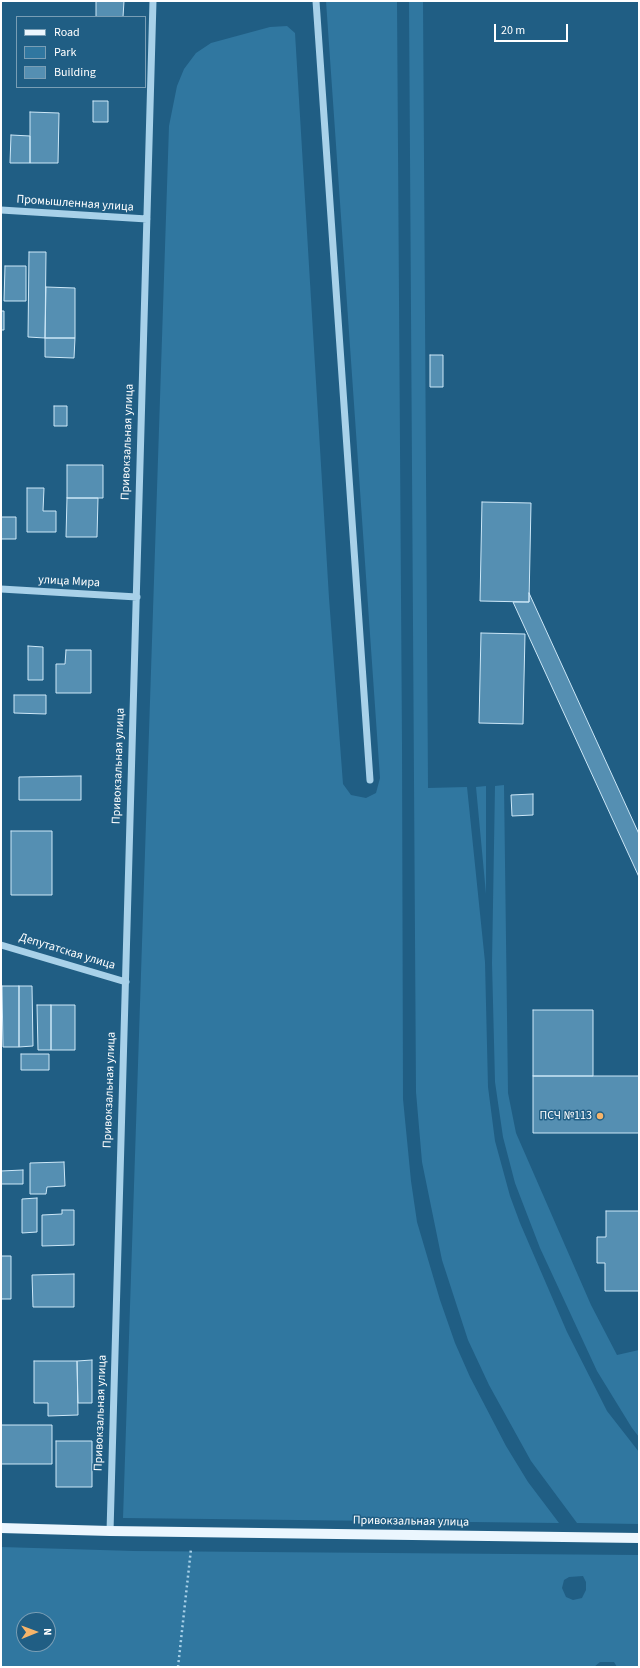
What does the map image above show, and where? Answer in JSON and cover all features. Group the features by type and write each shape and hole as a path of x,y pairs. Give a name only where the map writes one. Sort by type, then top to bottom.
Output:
{"main road":[{"name":"Привокзальная улица","path":"1,1528 110,1531 639,1538"}],"street":[{"name":"Привокзальная улица","path":"110,1531 153,1"},
{"path":"316,1 370,780"},
{"name":"Промышленная улица","path":"1,210 147,219"},
{"name":"улица Мира","path":"1,589 137,597"},
{"name":"Депутатская улица","path":"1,945 126,982"}],"path":[{"path":"178,1667 193,1532"}],"green space":[{"path":"326,1 397,1 403,1099 411,1181 417,1222 440,1300 455,1343 470,1377 506,1446 528,1482 559,1523 123,1518 169,126 177,86 184,69 196,53 211,43 270,27 287,26 295,33 329,598 343,784 351,795 366,798 376,793 380,778"},
{"path":"409,1 423,1 428,788 467,787 485,962 488,1087 495,1141 510,1196 520,1223 567,1332 607,1411 639,1452 639,1524 577,1523 531,1461 489,1385 468,1340 442,1260 422,1162 416,1092"},
{"path":"504,785 508,1093 516,1133 591,1305 617,1355 639,1350 639,1437 597,1371 540,1248 515,1183 503,1137 495,1082 492,963 495,786"},
{"path":"486,786 486,894 476,787"},
{"path":"1,1547 134,1551 639,1555 639,1667 617,1667 614,1662 600,1662 594,1667 1,1667","holes":["583,1576 586,1582 586,1590 582,1598 573,1600 566,1597 562,1588 564,1580 569,1577"]}],"building":[{"path":"96,1 124,1 123,16 96,16"},
{"path":"93,101 108,101 108,122 93,122"},
{"path":"30,112 59,113 58,163 30,163"},
{"path":"11,135 30,136 30,163 10,163"},
{"path":"29,252 46,252 45,338 28,337"},
{"path":"5,266 26,266 26,301 4,301"},
{"path":"46,287 75,288 75,338 45,338"},
{"path":"1,311 4,311 4,330 1,330"},
{"path":"45,338 75,338 74,358 45,357"},
{"path":"430,355 443,355 443,387 430,387"},
{"path":"54,406 67,406 67,426 54,426"},
{"path":"67,465 103,465 103,498 67,498"},
{"path":"27,488 44,488 43,511 56,511 56,532 27,532"},
{"path":"67,498 98,498 97,537 66,537"},
{"path":"482,502 531,503 529,602 480,601"},
{"path":"1,517 16,517 16,539 1,539"},
{"path":"529,593 639,834 639,877 513,602 529,602"},
{"path":"481,633 525,634 523,724 479,723"},
{"path":"28,646 43,647 43,680 28,680"},
{"path":"66,650 91,650 91,693 56,693 56,664 65,664"},
{"path":"14,695 46,695 46,714 14,713"},
{"path":"81,776 81,800 19,800 19,777"},
{"path":"533,794 533,815 512,816 511,795"},
{"path":"11,831 52,831 52,895 11,895"},
{"path":"2,986 19,986 19,1047 3,1047"},
{"path":"19,986 32,986 33,1046 19,1047"},
{"path":"37,1005 51,1005 51,1050 38,1050"},
{"path":"51,1005 75,1005 75,1050 51,1050"},
{"path":"533,1010 593,1010 593,1076 533,1076"},
{"path":"21,1054 49,1054 49,1070 21,1070"},
{"path":"533,1076 639,1076 639,1133 533,1133"},
{"path":"64,1162 65,1186 47,1187 46,1194 30,1194 30,1163"},
{"path":"23,1170 23,1184 1,1184 1,1171"},
{"path":"37,1198 37,1232 22,1233 22,1199"},
{"path":"62,1210 74,1210 74,1245 42,1246 42,1215 62,1214"},
{"path":"606,1211 639,1211 639,1291 605,1291 605,1263 597,1263 597,1237 606,1237"},
{"path":"1,1256 11,1256 11,1299 1,1299"},
{"path":"74,1274 74,1307 33,1307 32,1275"},
{"path":"92,1360 92,1403 78,1403 77,1361"},
{"path":"34,1361 77,1361 78,1415 48,1416 48,1403 34,1403"},
{"path":"1,1425 52,1425 52,1464 1,1464"},
{"path":"56,1441 92,1441 92,1487 56,1487"}],"place":[{"name":"ПСЧ №113","path":"600,1116"}]}
